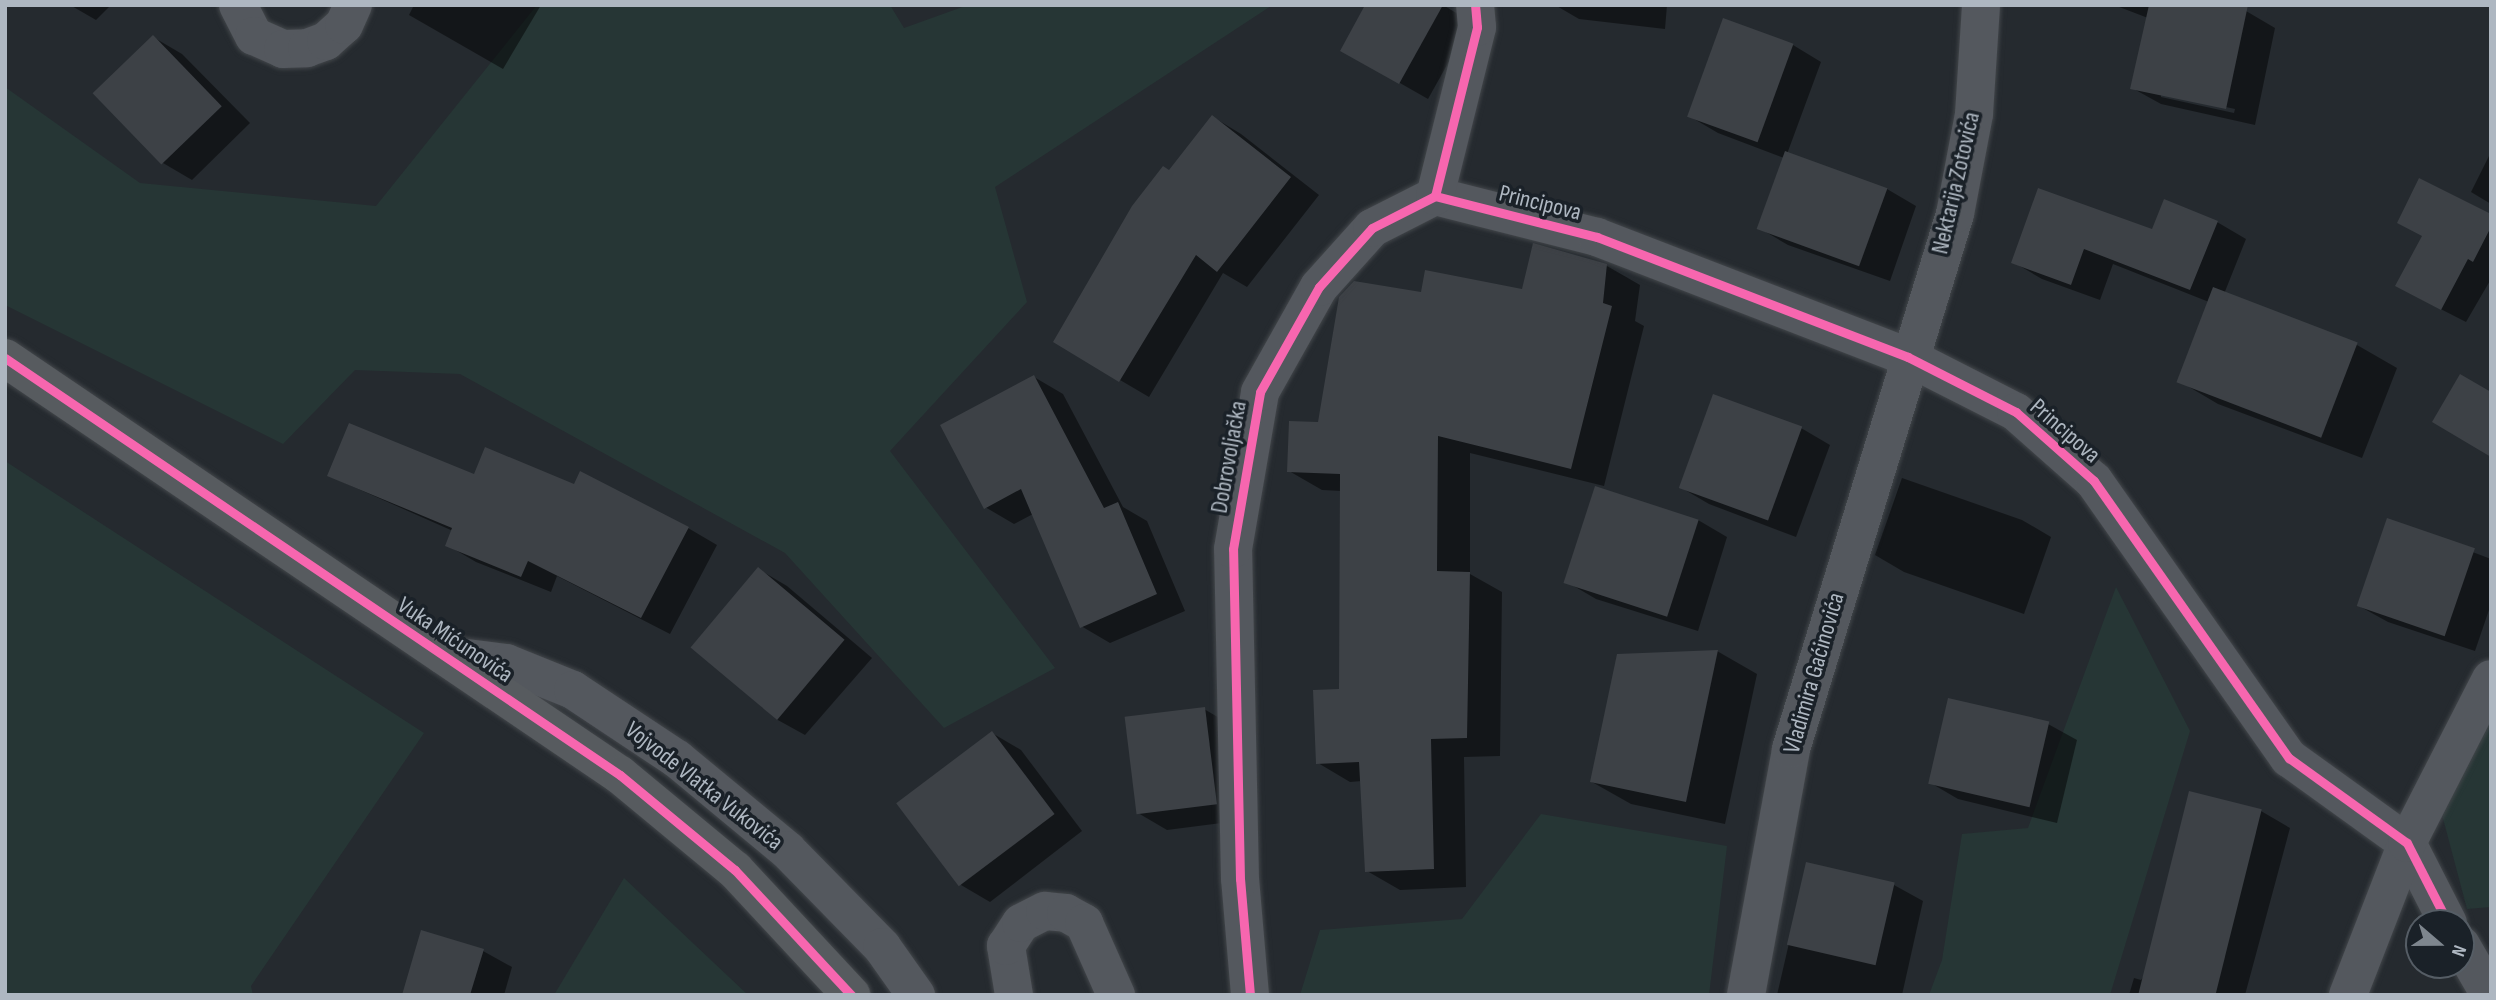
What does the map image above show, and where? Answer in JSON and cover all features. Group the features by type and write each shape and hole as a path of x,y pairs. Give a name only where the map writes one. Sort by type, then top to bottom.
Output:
{"main road":[{"name":"Vuka Mićunovića","path":"5,358 620,775 686,827 768,903 851,995"}],"street":[{"path":"238,5 254,36 283,49 307,48 326,41 344,25 354,5"},
{"path":"1435,196 1477,27 1475,5"},
{"name":"Nektarija Zotovića","path":"1908,357 1955,214 1974,114 1980,5"},
{"name":"Principova","path":"1435,196 1597,237 1908,357 2015,412 2094,481 2289,758 2407,843 2441,909"},
{"name":"Dobrovoljačka","path":"1250,995 1240,879 1233,549 1261,392 1319,287 1372,228 1435,196"},
{"name":"Vladimira Gaćinovića","path":"1746,995 1791,749 1908,357"},
{"name":"Vojvode Vlatka Vukovića","path":"443,655 506,663 573,690 677,759 787,850 882,947 916,995"},
{"path":"2348,995 2407,843 2491,679"},
{"path":"1014,995 1006,946 1021,923 1045,911 1066,913 1084,923 1116,995"},
{"path":"2475,970 2490,995"}],"shaded area":[{"path":"537,5 890,5 904,28 968,5 1271,6 995,187 1027,302 890,451 1055,668 944,728 785,553 460,374 355,370 283,444 5,305 5,87 140,183 376,206"},
{"path":"5,461 424,733 251,986 253,995 5,995"},
{"path":"2116,587 2190,731 2110,995 1929,995 1942,960 1962,834 2028,828"},
{"path":"2491,675 2491,907 2467,909 2436,792"},
{"path":"1541,814 1727,846 1709,995 1300,995 1320,930 1462,919"},
{"path":"624,878 748,995 554,995"}],"building":[{"path":"1365,5 1443,5 1399,84 1340,51"},
{"path":"2149,5 2248,5 2226,109 2130,89"},
{"path":"1723,18 1793,44 1758,142 1687,117"},
{"path":"153,35 222,106 161,165 93,93"},
{"path":"1212,115 1291,177 1217,272 1196,255 1119,382 1053,342 1132,206 1163,166 1169,170"},
{"path":"1785,151 1887,188 1859,266 1757,229"},
{"path":"2419,178 2491,214 2491,227 2473,262 2468,259 2441,310 2395,286 2422,236 2397,223"},
{"path":"2038,188 2152,229 2164,199 2218,221 2190,290 2084,249 2071,285 2011,263"},
{"path":"1533,243 1607,264 1603,303 1612,306 1571,469 1438,436 1437,571 1470,572 1467,738 1431,739 1434,869 1365,872 1359,762 1316,764 1313,690 1339,689 1340,474 1287,472 1289,421 1318,422 1339,297 1354,281 1421,292 1425,270 1522,289"},
{"path":"2213,287 2358,343 2321,438 2176,382"},
{"path":"2460,374 2491,392 2491,457 2432,422"},
{"path":"1034,375 1104,508 1118,502 1157,594 1080,628 1021,489 984,509 940,425"},
{"path":"1713,394 1802,426 1768,520 1679,488"},
{"path":"349,423 474,474 485,447 574,484 580,471 689,527 641,618 528,561 521,577 445,546 452,528 327,476"},
{"path":"1595,486 1699,520 1667,617 1563,583"},
{"path":"2387,518 2475,548 2445,636 2357,606"},
{"path":"758,567 845,640 777,720 691,647"},
{"path":"1718,650 1686,802 1590,782 1617,654"},
{"path":"1948,698 2049,721 2030,807 1928,784"},
{"path":"1205,707 1217,804 1137,814 1125,717"},
{"path":"992,731 1055,814 959,886 896,803"},
{"path":"2189,791 2262,809 2215,995 2138,995"},
{"path":"1806,862 1895,882 1876,965 1787,945"},
{"path":"421,930 484,949 470,995 402,995"}],"cycle path":[{"path":"1250,995 1240,879 1233,549 1260,392 1319,287 1372,228 1435,196 1477,27 1475,5"},
{"path":"1435,196 1597,237 1908,357 2016,412 2094,481 2289,758 2407,843 2441,909"},
{"path":"5,358 620,775 735,870 851,995"}]}
